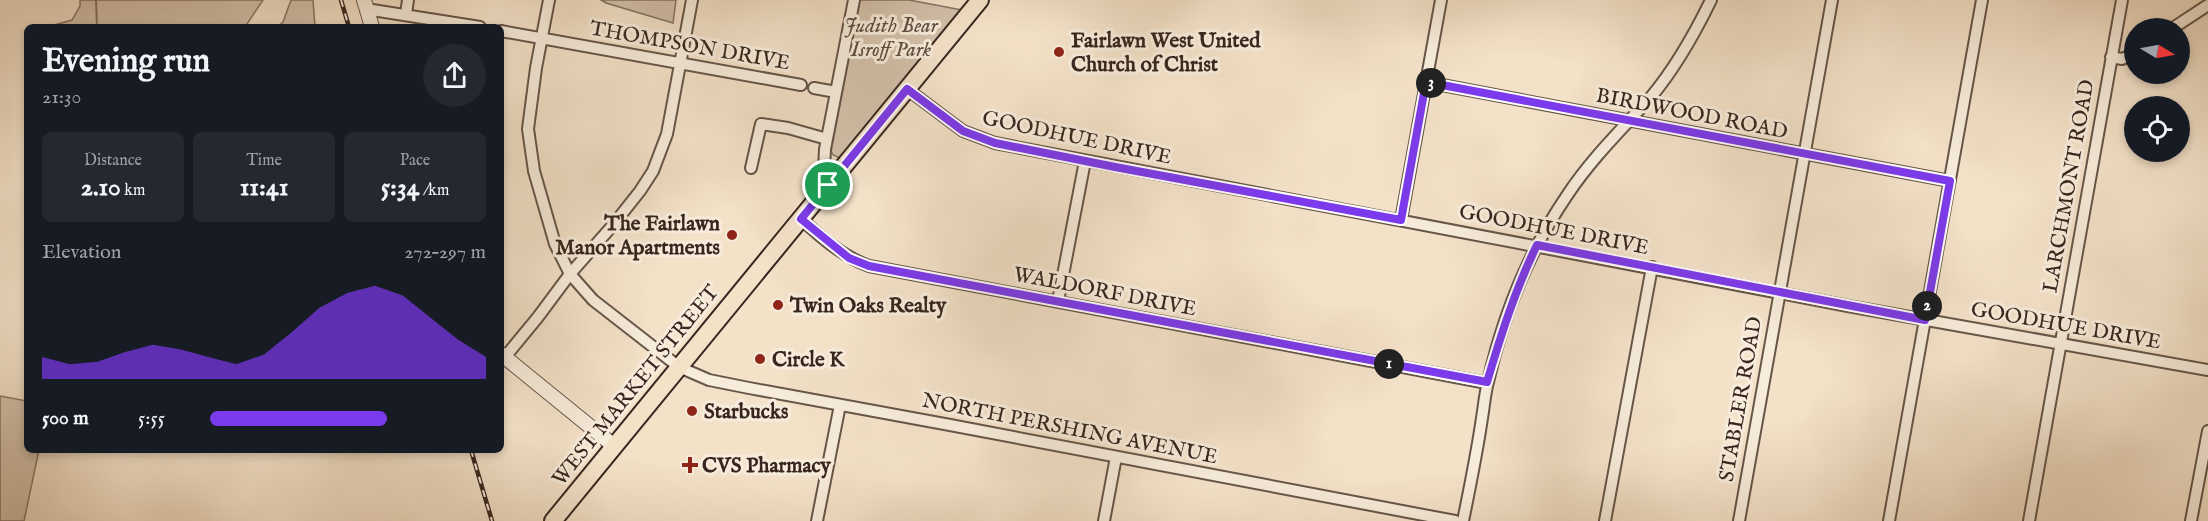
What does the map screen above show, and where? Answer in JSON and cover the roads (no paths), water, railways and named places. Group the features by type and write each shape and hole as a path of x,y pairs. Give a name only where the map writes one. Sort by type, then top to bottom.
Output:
{"main road":[{"name":"WEST MARKET STREET","path":"553,521 980,0"}],"street":[{"path":"406,14 408,0"},
{"name":"NORTH PERSHING AVENUE","path":"549,0 529,115 530,149 534,171 550,229 570,274 593,300 679,367 709,380 1455,521"},
{"path":"504,354 538,317 570,274 592,251 640,191 656,165 667,134 692,0"},
{"path":"828,185 824,169 827,139 854,0"},
{"path":"1401,220 1441,0"},
{"path":"1463,521 1487,382 1510,305 1522,275 1537,245 1575,184 1674,66 1694,35 1711,0"},
{"name":"STABLER ROAD","path":"1739,521 1832,0"},
{"path":"1889,521 1982,0"},
{"name":"LARCHMONT ROAD","path":"2029,521 2121,0"},
{"path":"365,4 463,24"},
{"path":"365,4 371,24"},
{"path":"2188,18 2208,5"},
{"name":"THOMPSON DRIVE","path":"504,32 801,85"},
{"path":"2111,57 2124,58"},
{"name":"BIRDWOOD ROAD","path":"1426,82 1950,181"},
{"path":"814,88 836,92"},
{"name":"GOODHUE DRIVE","path":"907,89 954,125 976,137 1085,161 1537,245 1779,293 2208,369"},
{"path":"751,168 761,124 788,128 827,139"},
{"path":"1058,302 1085,161"},
{"name":"WALDORF DRIVE","path":"801,219 842,253 869,266 1487,382"},
{"path":"1605,521 1652,267"},
{"path":"504,356 614,446"},
{"path":"817,521 840,405"},
{"path":"2191,521 2208,431"},
{"path":"1104,521 1116,457"}],"waterway":[{"path":"96,0 97,24"}],"railway":[{"path":"341,0 348,24"},
{"path":"472,453 492,521"}],"place":[{"name":"Fairlawn West United Church of Christ","path":"1059,52"},
{"name":"The Fairlawn Manor Apartments","path":"732,235"},
{"name":"Twin Oaks Realty","path":"778,305"},
{"name":"Circle K","path":"760,359"},
{"name":"Starbucks","path":"692,411"},
{"name":"CVS Pharmacy","path":"690,465"}],"park label":[{"name":"Judith Bear Isroff Park","path":"891,37"}]}
